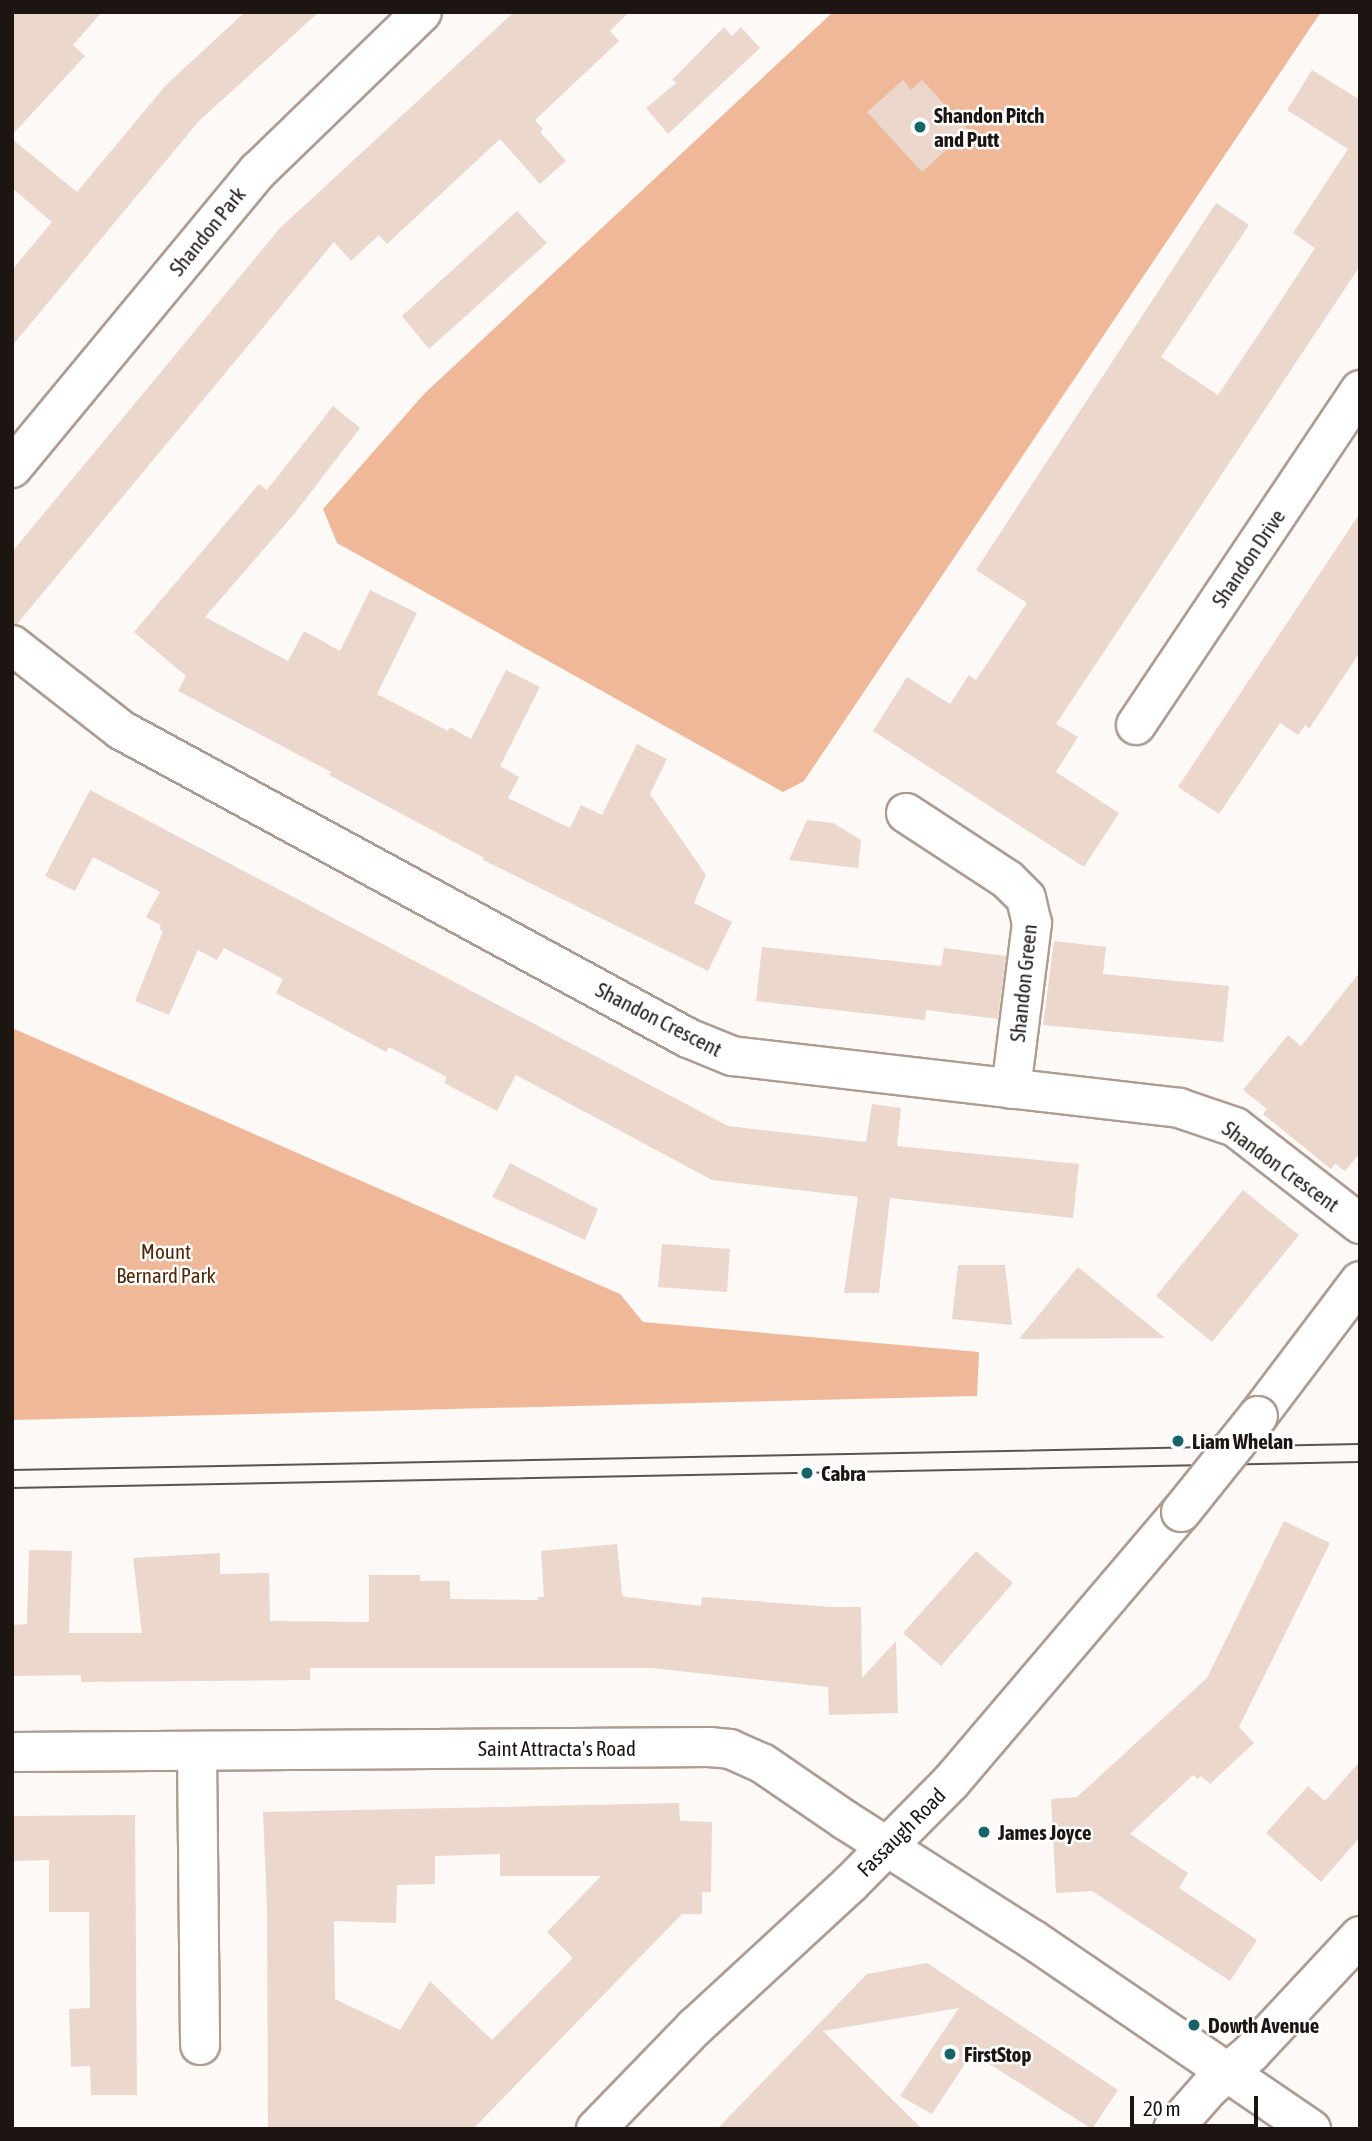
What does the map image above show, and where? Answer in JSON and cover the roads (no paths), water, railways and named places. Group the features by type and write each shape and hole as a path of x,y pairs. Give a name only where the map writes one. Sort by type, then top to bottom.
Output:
{"street":[{"name":"Shandon Park","path":"12,468 258,171 422,12"},
{"name":"Shandon Drive","path":"1136,725 1360,390"},
{"name":"Shandon Crescent","path":"12,645 121,730 688,1038 732,1056 1180,1108 1235,1128 1360,1224"},
{"name":"Shandon Green","path":"906,813 1008,880 1026,898 1032,923 1011,1089"},
{"name":"Fassaugh Road","path":"596,2129 695,2027 888,1847 951,1782 1181,1512 1360,1281"},
{"name":"Saint Attracta's Road","path":"12,1752 719,1748 762,1763 888,1847"},
{"path":"197,1752 200,2045"},
{"path":"888,1847 1044,1946 1311,2129"},
{"path":"1173,2129 1209,2088 1230,2073 1360,1936"}],"tram line":[{"path":"12,1470 1360,1444"},
{"path":"12,1488 1360,1462"}],"place":[{"name":"Shandon Pitch and Putt","path":"920,127"},
{"name":"Liam Whelan","path":"1178,1441"},
{"name":"Cabra","path":"807,1473"},
{"name":"James Joyce","path":"984,1832"},
{"name":"Dowth Avenue","path":"1194,2025"},
{"name":"FirstStop","path":"950,2054"}],"park label":[{"name":"Mount Bernard Park","path":"166,1263"}]}
